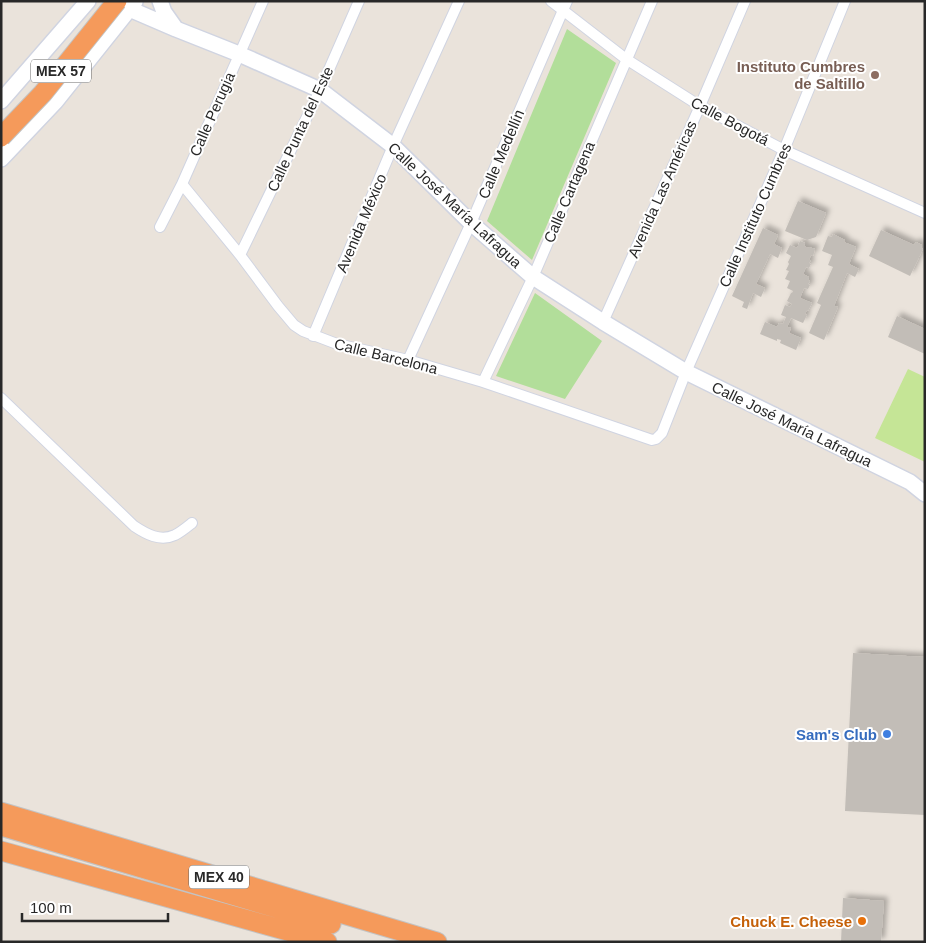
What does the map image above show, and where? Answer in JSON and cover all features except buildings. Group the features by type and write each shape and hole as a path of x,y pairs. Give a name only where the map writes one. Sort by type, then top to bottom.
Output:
{"highway":[{"name":"MEX 57","path":"1,120 32,87 103,1"},
{"name":"MEX 57","path":"1,137 127,4"},
{"name":"MEX 40","path":"1,812 438,942"},
{"path":"1,826 392,942"},
{"name":"MEX 40","path":"1,851 327,942"}],"main road":[{"path":"1,101 88,1"},
{"name":"Calle José María Lafragua","path":"111,1 127,4 176,29 239,54 320,90 394,146 471,223 533,277 686,372 910,482 925,494"},
{"path":"160,1 164,12 176,29"},
{"path":"1,159 56,101 83,68 127,4"},
{"path":"57,36 66,36 75,40 84,49 85,59 83,68"}],"street":[{"name":"Calle Perugia","path":"160,228 182,184 263,1"},
{"name":"Calle Punta del Este","path":"240,255 320,90 359,1"},
{"name":"Avenida México","path":"313,336 394,146 459,1"},
{"name":"Calle Bogotá","path":"552,1 565,6 626,59 700,106 784,150 925,213"},
{"name":"Calle Cartagena","path":"483,382 533,277 652,1"},
{"name":"Avenida Las Américas","path":"603,322 745,1"},
{"name":"Calle Instituto Cumbres","path":"652,440 662,433 686,372 784,150 845,1"},
{"name":"Calle Medellín","path":"408,360 471,223 565,6"},
{"name":"Calle Barcelona","path":"182,184 240,255 278,306 294,325 303,332 337,344 408,360 483,382 652,440"},
{"path":"1,398 134,526 149,535 165,538 176,535 192,523"}],"green space":[{"path":"567,29 616,63 532,260 487,221"},
{"path":"535,293 602,341 565,399 496,376"},
{"path":"908,369 925,377 925,462 875,438"}],"place":[{"name":"Instituto Cumbres de Saltillo","path":"875,75"},
{"name":"Sam's Club","path":"887,734"},
{"name":"Chuck E. Cheese","path":"862,921"}]}
